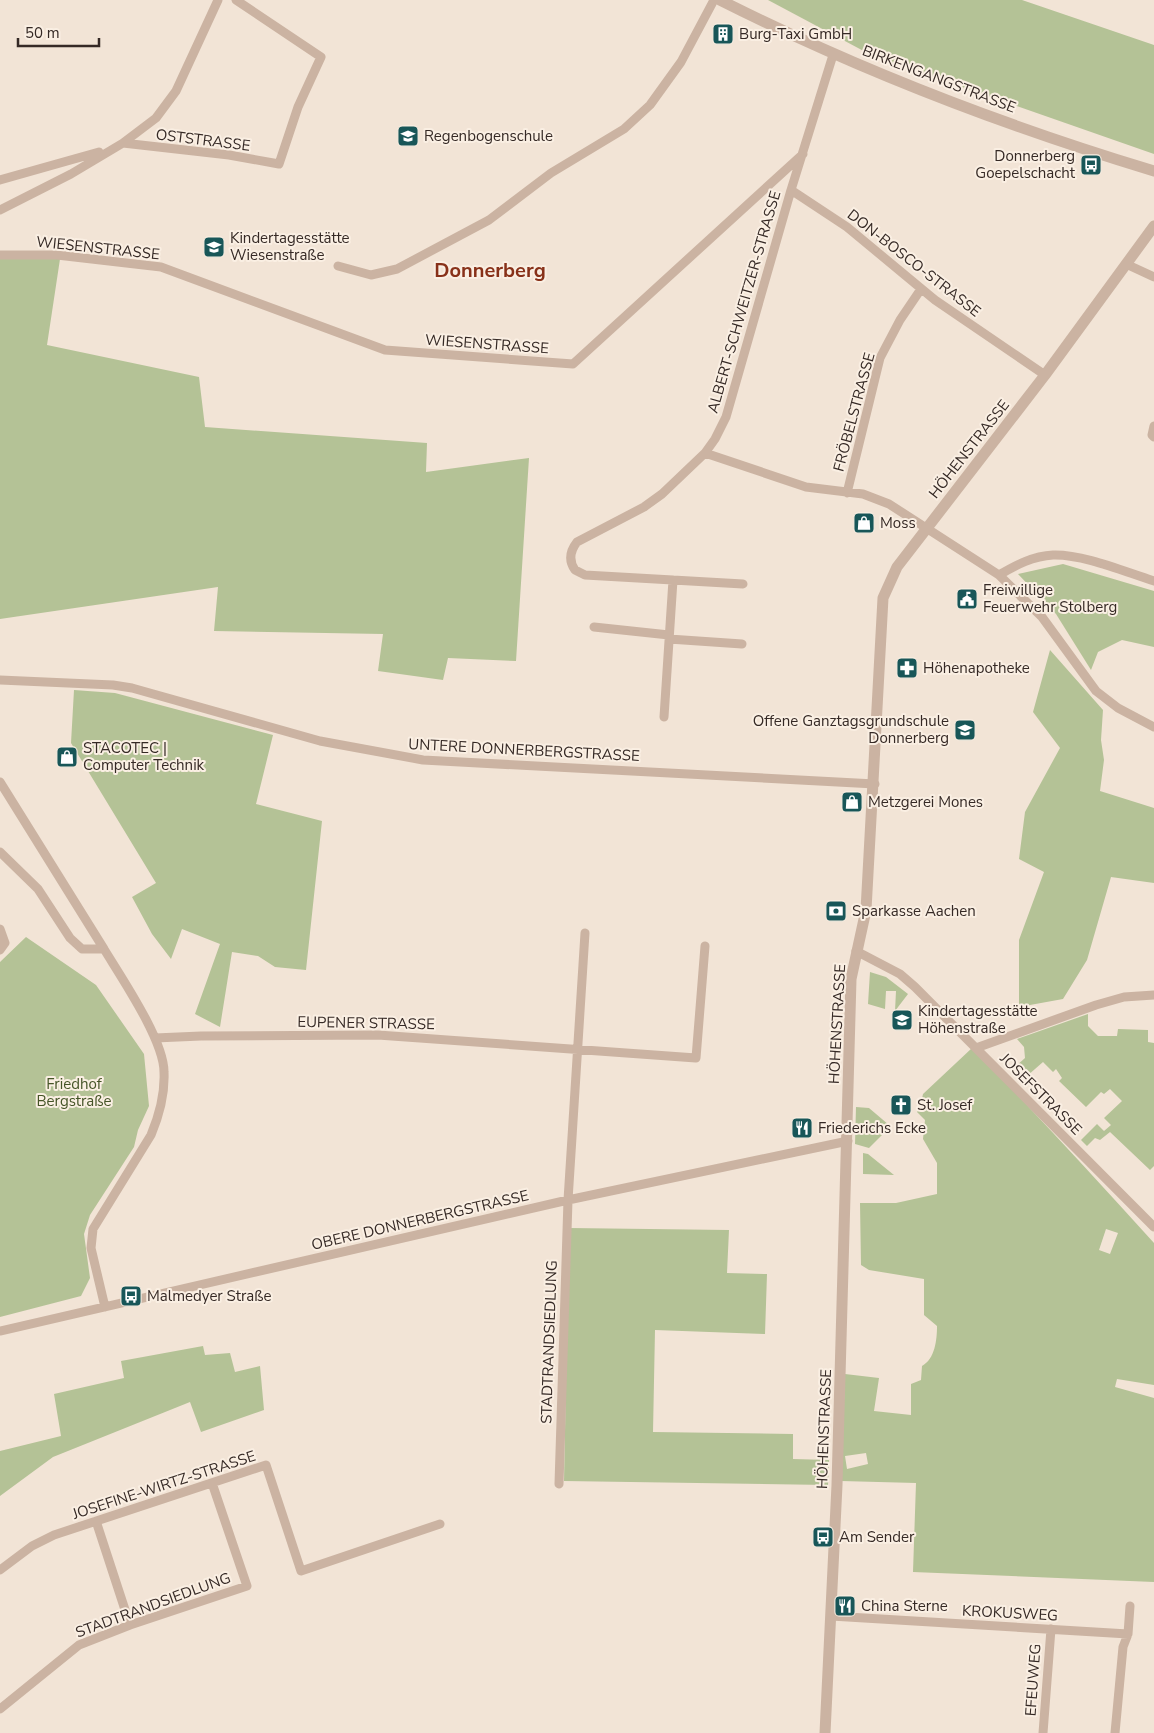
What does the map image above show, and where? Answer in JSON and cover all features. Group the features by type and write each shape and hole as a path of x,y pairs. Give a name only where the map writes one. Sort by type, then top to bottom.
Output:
{"street":[{"name":"OSTSTRASSE","path":"0,210 71,174 148,125 166,106 176,91 218,0"},
{"name":"OSTSTRASSE","path":"122,143 229,155 279,164 298,107 321,57 236,0"},
{"path":"338,266 371,275 397,269 489,220 550,173 624,129 650,105 677,69 714,0"},
{"name":"BIRKENGANGSTRASSE","path":"720,0 833,55 1060,142 1154,171"},
{"path":"802,154 833,55"},
{"path":"0,180 111,148"},
{"name":"ALBERT-SCHWEITZER-STRASSE","path":"673,580 584,575 575,570 571,564 572,549 577,542 644,507 662,494 705,453 715,439 726,417 802,154"},
{"name":"WIESENSTRASSE","path":"0,255 56,256 161,267 385,350 573,364 802,154"},
{"name":"DON-BOSCO-STRASSE","path":"791,190 847,227 922,289 1045,375"},
{"name":"HÖHENSTRASSE","path":"825,1733 848,1141 851,978 866,910 875,784 884,598 898,567 926,527 1045,375 1154,226"},
{"path":"1126,264 1154,276"},
{"name":"FRÖBELSTRASSE","path":"847,493 880,358 900,320 922,289"},
{"path":"1154,426 1152,430 1154,437"},
{"path":"705,453 806,487 863,494 889,504 999,574 1042,617 1096,691 1118,708 1154,727"},
{"path":"999,574 1030,560 1054,555 1082,560 1154,581"},
{"path":"664,717 673,580 743,584"},
{"path":"594,627 742,644"},
{"name":"UNTERE DONNERBERGSTRASSE","path":"0,680 132,688 320,741 423,760 875,784"},
{"path":"0,782 134,999 155,1038 164,1070 158,1118 131,1170 96,1220 93,1229 92,1256 105,1307"},
{"path":"0,852 38,889 70,938 82,949 104,949"},
{"path":"0,929 6,943 0,950"},
{"path":"568,1200 576,1050 585,933"},
{"name":"EUPENER STRASSE","path":"155,1038 378,1035 696,1058 705,946"},
{"name":"JOSEFSTRASSE","path":"856,951 900,974 1154,1227"},
{"path":"976,1048 1096,1005 1124,997 1154,995"},
{"name":"OBERE DONNERBERGSTRASSE","path":"0,1331 568,1200 848,1141"},
{"name":"STADTRANDSIEDLUNG","path":"559,1484 568,1200"},
{"name":"JOSEFINE-WIRTZ-STRASSE","path":"0,1570 39,1542 96,1521 266,1465 301,1571 440,1524"},
{"name":"STADTRANDSIEDLUNG","path":"0,1709 79,1645 130,1625 247,1586 212,1483"},
{"path":"96,1521 130,1625"},
{"path":"1115,1733 1123,1647 1128,1634 1130,1606"},
{"name":"KROKUSWEG","path":"831,1616 1128,1634"},
{"name":"EFEUWEG","path":"1043,1733 1051,1629"}],"green space":[{"path":"768,0 1022,0 1154,45 1154,154 873,56"},
{"path":"0,258 60,259 47,345 199,377 205,427 427,443 426,472 529,458 516,661 448,658 443,680 378,671 383,634 214,631 218,587 0,619"},
{"path":"1063,564 1154,591 1154,647 1122,640 1098,652 1091,670 1056,614 1018,574"},
{"path":"1050,650 1103,710 1101,740 1104,760 1100,791 1154,808 1154,883 1111,877 1087,960 1063,999 1019,1007 1019,940 1044,872 1019,859 1025,812 1060,748 1033,712"},
{"path":"74,690 115,693 273,735 256,804 322,821 306,970 275,967 258,956 232,952 220,1027 195,1014 220,944 182,929 171,959 152,934 132,897 156,883 71,743"},
{"name":"Friedhof Bergstraße","path":"26,937 96,985 144,1054 149,1106 138,1130 134,1147 90,1215 84,1234 90,1278 81,1296 0,1317 0,962"},
{"path":"870,972 886,977 908,994 895,1011 896,991 886,991 885,1009 868,1004"},
{"path":"1088,1014 1088,1026 1098,1036 1117,1036 1118,1029 1148,1030 1148,1042 1154,1043 1154,1166 1150,1170 1110,1132 1100,1140 1095,1138 1087,1146 1081,1140 1097,1124 1104,1131 1111,1125 1104,1118 1122,1101 1110,1089 1104,1094 1101,1092 1086,1107 1059,1081 1062,1078 1056,1069 1053,1072 1043,1062 1027,1076 1031,1081 1027,1084 1016,1072 1016,1066 1025,1058 1024,1047 1017,1039"},
{"path":"972,1048 1154,1243 1154,1385 1117,1379 1115,1387 1154,1398 1154,1582 913,1572 916,1483 841,1481 845,1374 879,1378 874,1411 911,1415 911,1384 921,1380 922,1366 930,1359 936,1343 937,1326 924,1315 924,1279 869,1270 861,1265 860,1203 896,1203 937,1194 937,1163 923,1139 925,1120 917,1112 920,1108 923,1094","holes":["1106,1229 1118,1233 1110,1254 1099,1250","866,1453 868,1464 847,1469 845,1456"]},
{"path":"856,1107 869,1108 889,1125 888,1129 869,1148 855,1144"},
{"path":"863,1153 868,1154 894,1175 863,1174"},
{"path":"569,1228 729,1230 727,1273 767,1274 765,1334 655,1330 653,1432 793,1434 793,1459 829,1460 828,1485 564,1481"},
{"path":"203,1346 205,1355 230,1353 235,1372 260,1366 264,1410 201,1432 190,1402 53,1457 0,1496 0,1451 61,1436 54,1394 124,1378 121,1361"}],"place":[{"name":"Burg-Taxi GmbH","path":"723,34"},
{"name":"Regenbogenschule","path":"408,136"},
{"name":"Donnerberg Goepelschacht","path":"1091,165"},
{"name":"Kindertagesstätte Wiesenstraße","path":"214,247"},
{"name":"Moss","path":"864,523"},
{"name":"Freiwillige Feuerwehr Stolberg","path":"967,599"},
{"name":"Höhenapotheke","path":"907,668"},
{"name":"Offene Ganztagsgrundschule Donnerberg","path":"965,730"},
{"name":"STACOTEC | Computer Technik","path":"67,757"},
{"name":"Metzgerei Mones","path":"852,802"},
{"name":"Sparkasse Aachen","path":"836,911"},
{"name":"Kindertagesstätte Höhenstraße","path":"902,1020"},
{"name":"St. Josef","path":"901,1105"},
{"name":"Friederichs Ecke","path":"802,1128"},
{"name":"Malmedyer Straße","path":"131,1296"},
{"name":"Am Sender","path":"823,1537"},
{"name":"China Sterne","path":"845,1606"}],"district":[{"name":"Donnerberg","path":"490,270"}]}
